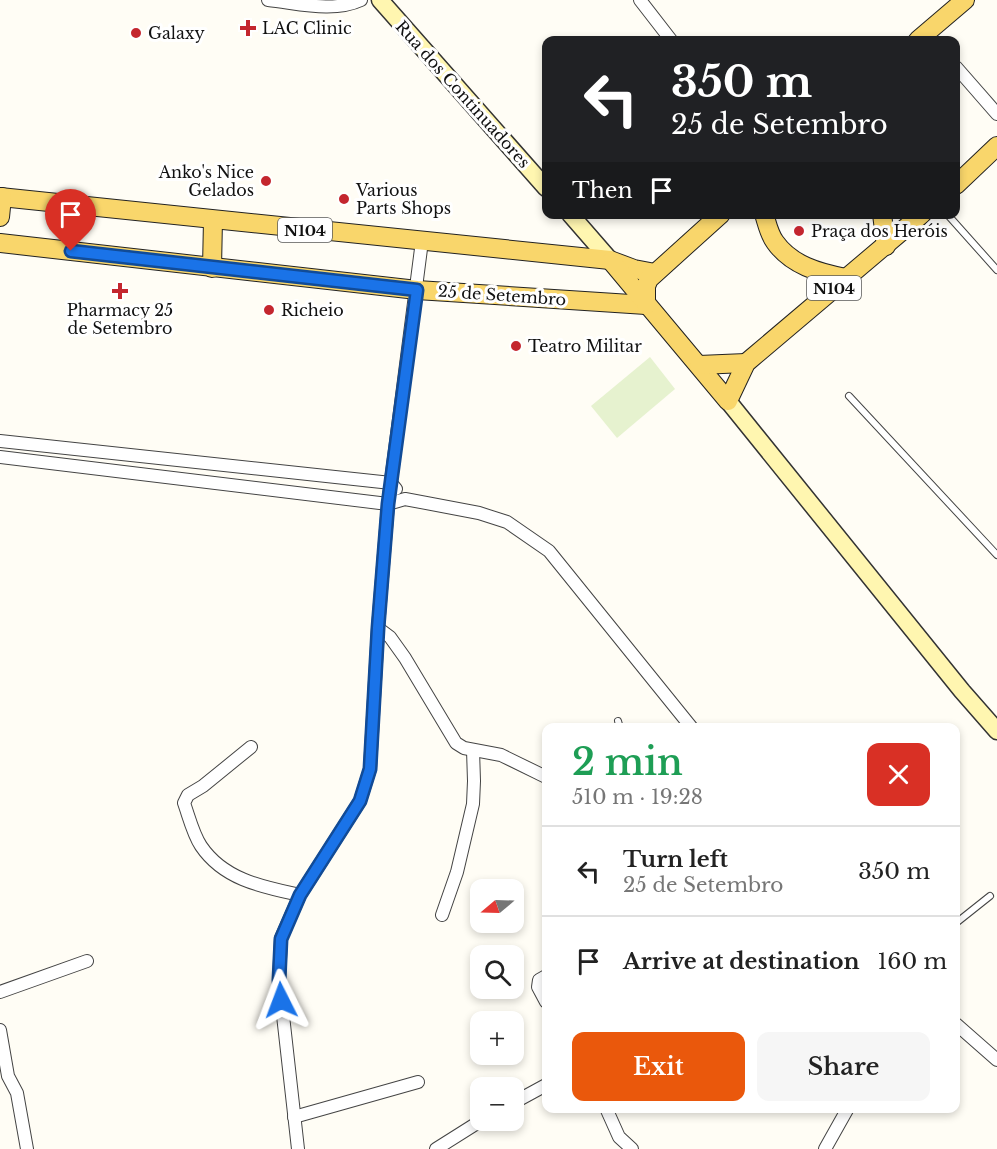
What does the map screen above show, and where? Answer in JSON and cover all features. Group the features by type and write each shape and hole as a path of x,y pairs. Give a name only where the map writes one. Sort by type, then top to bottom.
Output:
{"main road":[{"path":"928,36 965,0"},
{"path":"960,181 997,146"},
{"path":"0,217 1,197"},
{"name":"N104","path":"1,197 610,260 634,269 655,273"},
{"path":"646,305 646,286 655,273 714,219"},
{"path":"766,219 773,240 790,258 819,273 846,278"},
{"path":"883,219 886,246"},
{"name":"N104","path":"728,401 746,363 916,219"},
{"path":"212,268 213,220"},
{"name":"25 de Setembro","path":"0,243 417,290 646,305"},
{"path":"610,260 728,401"},
{"path":"699,365 746,363"}],"street":[{"path":"268,0 333,7 361,0"},
{"name":"Rua dos Continuadores","path":"380,0 542,183"},
{"path":"640,0 668,36"},
{"path":"960,72 997,114"},
{"path":"574,219 610,260"},
{"path":"298,1149 279,980 281,939 300,895 360,801 370,769 388,504 422,241"},
{"path":"728,401 962,692 997,731"},
{"path":"0,441 391,483 405,499"},
{"path":"0,457 388,504 405,499 479,513 507,522 549,551 688,723"},
{"path":"378,628 390,637 432,701 451,736 464,748 501,755 542,775"},
{"path":"251,747 203,786 188,795 184,803 201,847 222,867 242,881 300,895"},
{"path":"442,915 457,872 473,804 473,750"},
{"path":"0,992 87,961"},
{"path":"542,978 539,980 538,987 542,994"},
{"path":"960,1028 997,1060"},
{"path":"0,1030 8,1076 17,1094 27,1149"},
{"path":"294,1117 418,1082"},
{"path":"524,1097 542,1088"},
{"path":"608,1113 619,1137 632,1149"},
{"path":"825,1149 845,1113"},
{"path":"436,1149 470,1128"}],"lane":[{"path":"951,219 997,270"},
{"path":"849,396 997,555"},
{"path":"960,920 990,896"}],"green space":[{"path":"650,357 675,389 617,438 591,406"}],"place":[{"name":"LAC Clinic","path":"248,28"},
{"name":"Galaxy","path":"136,33"},
{"name":"Anko's Nice Gelados","path":"266,181"},
{"name":"Various Parts Shops","path":"344,199"},
{"name":"Praça dos Heróis","path":"799,231"},
{"name":"Pharmacy 25 de Setembro","path":"120,291"},
{"name":"Richeio","path":"269,310"},
{"name":"Teatro Militar","path":"516,346"}],"route":[{"path":"71,251 417,290 388,504 370,769 360,801 300,895 281,939 279,980 281,1000"}]}
